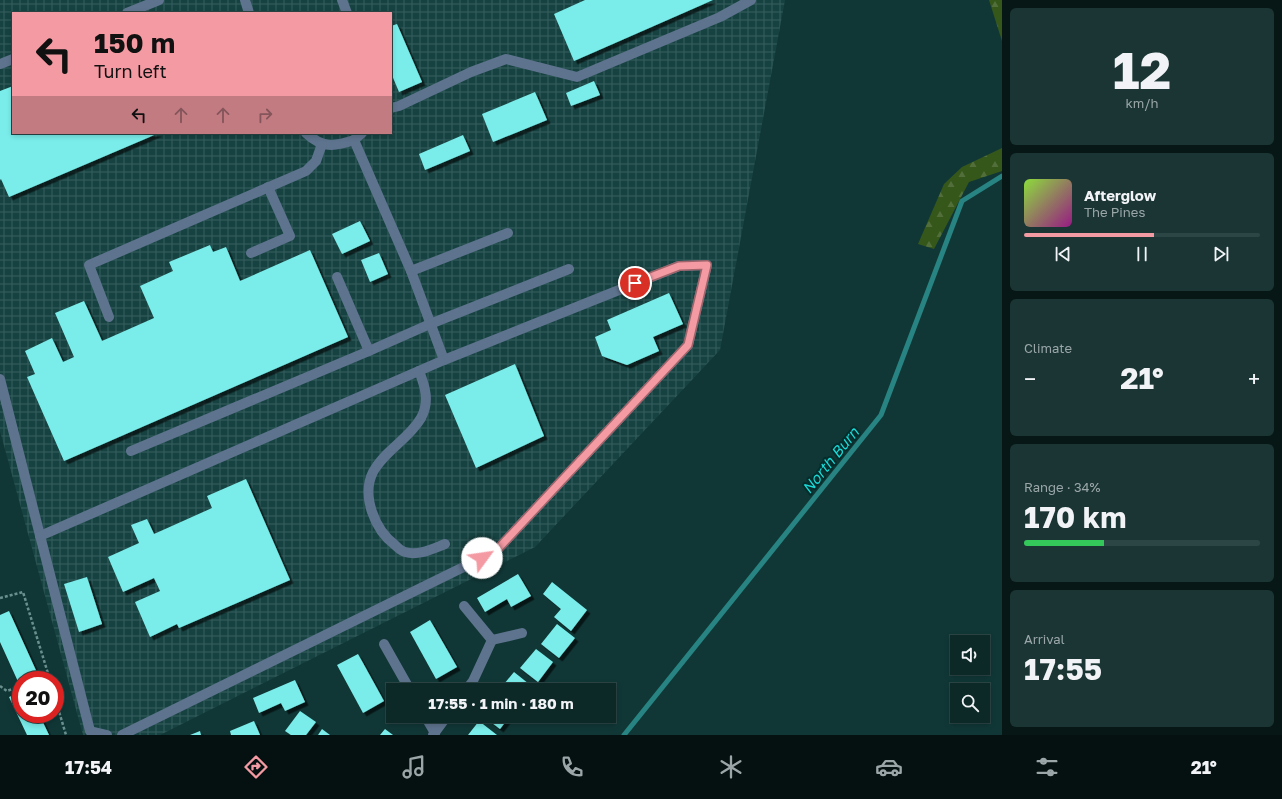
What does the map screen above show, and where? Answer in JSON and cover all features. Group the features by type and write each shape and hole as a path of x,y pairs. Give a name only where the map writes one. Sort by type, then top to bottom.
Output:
{"street":[{"path":"129,12 159,0"},
{"path":"245,0 249,12"},
{"path":"342,0 347,12"},
{"path":"392,108 399,106 471,72 506,59 577,77 720,17 751,0"},
{"path":"0,64 12,59"},
{"path":"307,134 322,144 337,146 354,140 361,134"},
{"path":"354,140 411,272 444,360"},
{"path":"109,317 89,265 306,171 316,161 322,144"},
{"path":"251,253 290,236 268,187"},
{"path":"411,272 508,233"},
{"path":"40,536 444,360 679,266 707,265 688,345 496,551 122,735"},
{"path":"131,451 370,351 430,324 569,269"},
{"path":"337,277 370,351"},
{"path":"419,371 426,391 426,403 421,417 405,439 384,458 374,471 369,481 369,500 374,518 386,539 403,552 420,553 445,544"},
{"path":"0,379 90,731 107,735"},
{"path":"464,606 492,640"},
{"path":"492,640 522,633"},
{"path":"471,683 492,640"},
{"path":"384,644 406,683"},
{"path":"428,723 434,734 442,723"}],"path":[{"path":"0,598 23,592 47,671"},
{"path":"0,686 7,691 12,689"},
{"path":"62,723 66,735"}],"shaded area":[{"path":"0,0 785,0 720,350 535,547 160,735 83,735 0,431"}],"green space":[{"path":"989,0 1002,0 1002,41"},
{"path":"1002,148 1002,171 969,182 934,249 918,244 944,184 962,167"}],"building":[{"path":"585,0 713,0 574,61 554,14"},
{"path":"397,24 422,82 399,92 392,75 392,26"},
{"path":"594,81 600,95 571,106 566,93"},
{"path":"12,86 12,134 157,134 9,197 1,179 0,180 0,91"},
{"path":"535,92 547,120 493,142 482,114"},
{"path":"463,135 470,151 425,170 419,154"},
{"path":"360,221 370,241 342,254 332,234"},
{"path":"210,245 213,252 226,247 240,281 310,250 348,337 64,461 27,377 35,374 25,351 52,338 63,362 74,357 55,313 84,301 102,341 154,318 140,286 173,271 169,262"},
{"path":"379,253 388,274 370,282 361,260"},
{"path":"669,293 683,324 653,337 659,351 627,365 602,356 595,337 611,330 607,320"},
{"path":"515,364 544,436 476,468 445,395"},
{"path":"246,479 290,580 179,628 177,624 150,637 135,602 160,591 154,578 123,592 108,557 139,543 131,525 147,519 154,534 212,508 207,496"},
{"path":"518,574 531,596 511,607 507,599 485,612 477,598"},
{"path":"87,577 102,624 79,632 64,584"},
{"path":"552,582 587,610 571,631 554,617 561,609 543,594"},
{"path":"9,611 36,671 13,671 0,642 0,615"},
{"path":"430,620 457,667 436,679 410,632"},
{"path":"557,624 575,638 559,658 541,644"},
{"path":"536,649 553,662 538,682 520,668"},
{"path":"358,654 384,701 363,713 337,665"},
{"path":"514,672 528,683 505,683"},
{"path":"295,680 305,702 285,711 281,703 259,713 253,698"},
{"path":"12,696 12,703 9,697"},
{"path":"300,711 316,722 306,735 291,735 285,731"},
{"path":"254,721 260,735 231,735 230,731"},
{"path":"21,723 43,723 49,735 27,735"},
{"path":"477,723 482,723 497,735 468,735"},
{"path":"492,723 505,723 500,729"},
{"path":"322,729 330,735 318,735"},
{"path":"385,729 393,735 380,735"},
{"path":"200,731 201,735 190,735"}],"waterway":[{"name":"North Burn","path":"624,735 881,415 962,201 1002,176"}],"route":[{"path":"482,558 496,551 688,345 707,265 679,266 635,283"}]}
